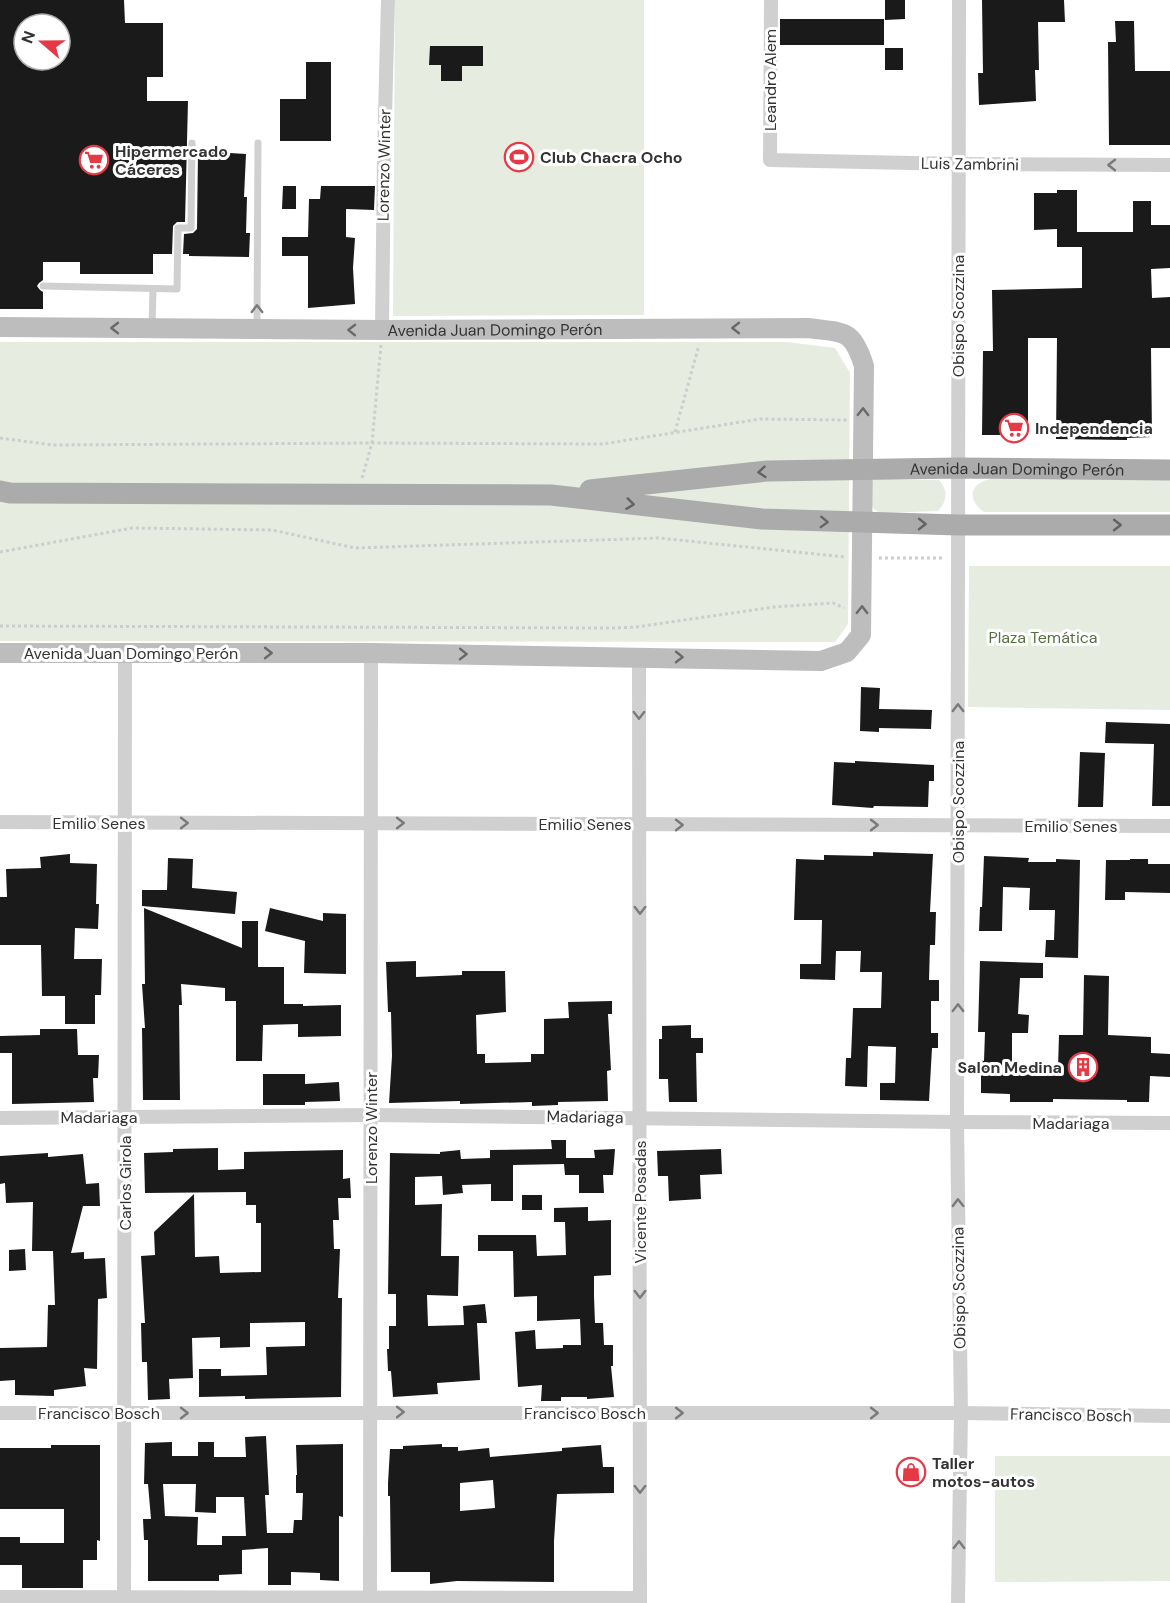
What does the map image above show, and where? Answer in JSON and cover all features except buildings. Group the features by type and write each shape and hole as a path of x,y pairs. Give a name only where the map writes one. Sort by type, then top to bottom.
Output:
{"main road":[{"name":"Avenida Juan Domingo Perón","path":"0,327 382,330 808,328 845,333 858,346 864,366 863,471"},
{"name":"Avenida Juan Domingo Perón","path":"551,495 767,471 958,468 1170,470"},
{"path":"863,471 863,523"},
{"name":"Avenida Juan Domingo Perón","path":"3,493 551,495 762,519 958,525 1170,525"},
{"name":"Avenida Juan Domingo Perón","path":"0,653 371,653 821,661 847,652 861,635 863,523"}],"street":[{"name":"Lorenzo Winter","path":"382,330 388,0"},
{"name":"Leandro Alem","path":"770,160 771,0"},
{"name":"Obispo Scozzina","path":"958,1603 961,1413 957,1122 959,0"},
{"name":"Luis Zambrini","path":"770,160 1170,165"},
{"name":"Lorenzo Winter","path":"370,1600 371,653"},
{"name":"Carlos Girola","path":"124,1600 125,654"},
{"name":"Vicente Posadas","path":"639,656 640,1601"},
{"name":"Emilio Senes","path":"0,822 1170,826"},
{"name":"Madariaga","path":"0,1118 371,1115 1170,1123"},
{"name":"Francisco Bosch","path":"0,1413 961,1413 1170,1416"},
{"path":"0,1597 124,1600 640,1601"}],"lane":[{"path":"43,286 177,289 178,228 191,228 192,143"},
{"path":"257,328 258,143"},
{"path":"152,328 153,289"}],"path":[{"path":"675,432 704,328"},
{"path":"357,494 372,443 382,330"},
{"path":"0,438 53,445 603,444 760,419 863,420"},
{"path":"0,552 132,528 272,531 355,548 659,538 863,558 958,558"},
{"path":"0,626 614,628 636,627 774,607 833,603 861,617"}],"green space":[{"name":"Club Chacra Ocho","path":"395,0 644,0 644,315 393,316"},
{"path":"0,342 787,342 835,348 850,373 848,624 835,642 0,641"},
{"path":"877,479 939,480 944,488 945,500 938,511 881,513 873,508 870,500 872,481"},
{"path":"990,479 1170,479 1170,512 984,512 975,502 973,493 974,488"},
{"name":"Plaza Temática","path":"969,566 1170,566 1170,710 968,707"},
{"path":"995,1456 1170,1456 1170,1581 995,1582"}],"place":[{"name":"Club Chacra Ocho","path":"519,157"},
{"name":"Hipermercado Cáceres","path":"94,160"},
{"name":"Independencia","path":"1014,428"},
{"name":"Salon Medina","path":"1083,1067"},
{"name":"Taller motos-autos","path":"911,1472"}]}
